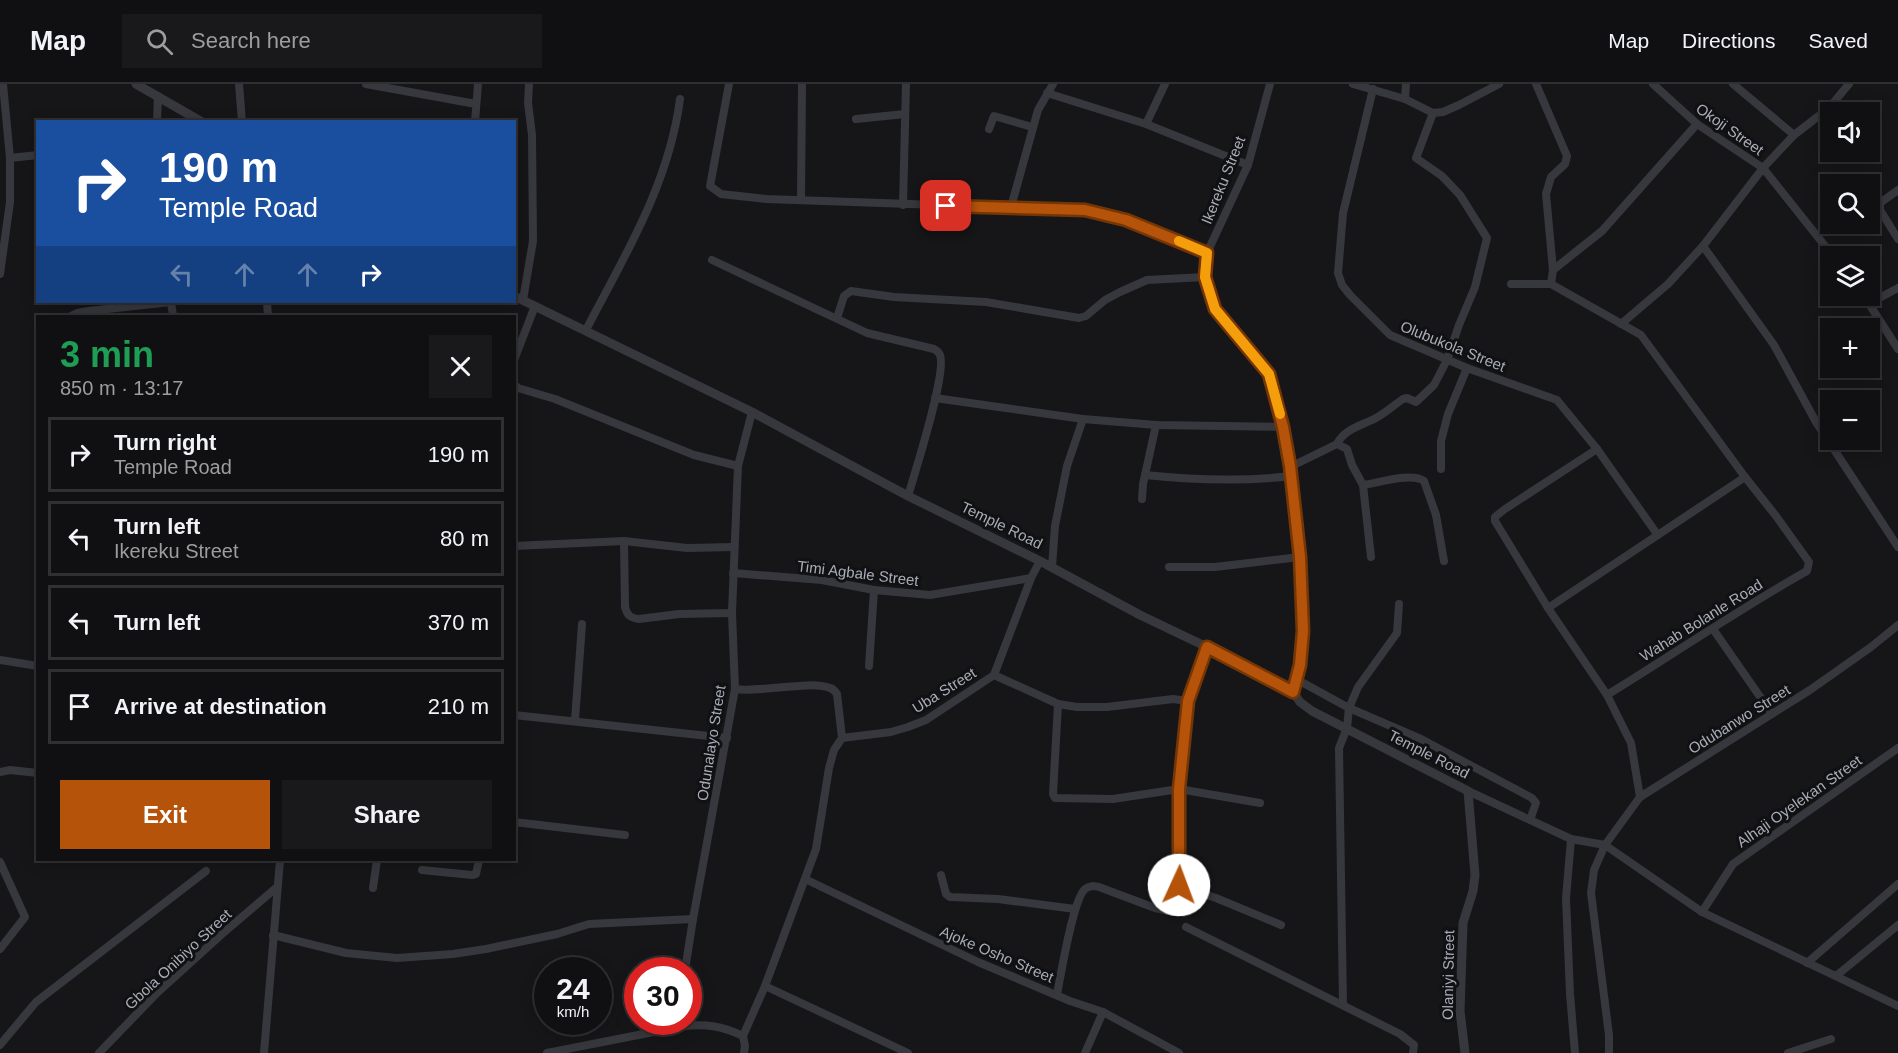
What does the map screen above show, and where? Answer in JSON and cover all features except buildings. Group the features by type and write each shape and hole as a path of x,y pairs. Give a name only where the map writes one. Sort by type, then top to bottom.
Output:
{"street":[{"path":"0,274 9,202 10,158 3,84"},
{"path":"136,84 199,120"},
{"path":"239,84 242,120"},
{"path":"366,84 476,104"},
{"path":"475,120 478,84"},
{"path":"519,298 533,241 532,135 528,103 530,84"},
{"path":"729,84 710,186 714,191 766,200 1085,210 1126,220 1207,253"},
{"path":"801,200 802,84"},
{"path":"903,205 906,84"},
{"path":"1011,207 1032,127 1041,101 1053,84"},
{"path":"1146,124 1165,84"},
{"name":"Ikereku Street","path":"1270,84 1248,165 1207,253 1205,277 1215,309 1269,374 1283,427 1290,466 1300,557 1303,631 1300,665 1293,692"},
{"path":"1353,84 1405,99 1433,113 1451,109 1496,85"},
{"path":"1405,99 1406,84"},
{"path":"1536,84 1567,156 1564,164 1551,177 1546,194 1553,270 1551,284"},
{"name":"Okoji Street","path":"1653,84 1697,124 1763,168 1825,246"},
{"path":"1733,84 1794,135"},
{"path":"1837,102 1849,84"},
{"name":"Olubukola Street","path":"1373,89 1343,213 1338,273 1342,285 1390,334 1456,364 1557,400 1597,449"},
{"path":"1047,93 1146,124 1248,165"},
{"path":"157,120 158,96"},
{"path":"586,330 660,182 676,126 680,99"},
{"path":"1433,113 1416,158 1442,176 1460,195 1487,238 1456,364 1441,441 1442,469"},
{"path":"856,119 905,114"},
{"path":"989,129 994,116 1032,127"},
{"path":"1621,324 1668,284 1703,246 1763,168 1794,135 1820,118"},
{"path":"1553,270 1602,231 1697,124"},
{"path":"10,158 36,155"},
{"path":"1898,190 1880,203 1880,210 1898,239"},
{"path":"1703,246 1774,345 1816,422 1898,547"},
{"path":"712,260 867,333 934,349 939,353 941,357 939,380 908,496"},
{"path":"837,318 844,296 851,291 894,297 986,302 1078,318 1086,316 1120,291 1147,280 1205,277"},
{"path":"1511,284 1551,284 1641,335 1745,477 1548,608"},
{"path":"1880,298 1898,288"},
{"name":"Temple Road","path":"519,298 752,412 908,496 1207,647 1293,692 1300,702 1312,711 1468,791"},
{"path":"73,315 97,306 152,303"},
{"path":"516,355 535,306"},
{"path":"1872,306 1898,349"},
{"path":"1290,466 1337,444 1347,433 1377,418 1403,399 1407,398 1416,402 1456,364"},
{"path":"516,386 694,455 738,466"},
{"path":"935,398 1083,418 1156,425 1283,427"},
{"name":"Odunalayo Street","path":"688,957 735,689 732,613 738,466 752,412"},
{"path":"1052,567 1055,526 1066,466 1083,418"},
{"path":"1142,499 1156,425"},
{"path":"1337,444 1347,449 1363,485 1371,557"},
{"path":"1640,797 1631,743 1607,695 1548,608 1495,521 1495,517 1597,449 1657,534"},
{"path":"1145,475 1207,480 1260,480 1291,476"},
{"path":"1363,485 1406,477 1415,477 1424,481 1436,515 1444,561"},
{"name":"Wahab Bolanle Road","path":"1607,695 1763,596 1807,572 1809,562 1745,477"},
{"path":"624,541 625,607 627,614 632,618 732,613"},
{"path":"516,546 624,541 687,548 734,548"},
{"path":"1169,567 1215,567 1300,557"},
{"path":"1031,578 1040,561"},
{"name":"Timi Agbale Street","path":"733,573 822,580 874,590 930,595 1031,578"},
{"name":"Uba Street","path":"842,738 891,732 926,720 994,675 1031,578"},
{"path":"869,666 874,590"},
{"path":"1343,1005 1339,748 1347,728 1349,708 1358,687 1397,633 1399,604"},
{"path":"575,720 582,624"},
{"name":"Odubanwo Street","path":"1609,1053 1609,1035 1591,893 1594,870 1602,845 1640,797 1810,690 1898,625"},
{"path":"1713,629 1772,714"},
{"path":"1057,994 1075,909 1083,890 1091,886 1099,887 1169,911 1179,897 1179,789 1188,701 1207,647"},
{"path":"0,660 36,666"},
{"path":"994,675 1058,704 1077,707 1107,707 1173,699 1188,701"},
{"path":"1296,679 1349,708 1421,739 1532,798 1536,803 1530,820"},
{"path":"735,689 829,687 837,694 842,738 834,750 816,849 765,986 743,1036 744,1053"},
{"path":"1058,704 1054,798 1113,799 1179,789 1260,803"},
{"path":"516,715 727,738"},
{"name":"Alhaji Oyelekan Street","path":"1702,912 1733,864 1898,748"},
{"path":"0,772 10,770 36,773"},
{"path":"1468,791 1573,840 1602,845 1702,912 1898,1006"},
{"name":"Olaniyi Street","path":"1465,1053 1460,1011 1463,923 1473,891 1475,875 1468,791"},
{"path":"516,822 625,835"},
{"path":"1573,840 1566,898 1575,1053"},
{"path":"264,1053 280,861"},
{"path":"373,888 377,861"},
{"path":"422,870 472,875 476,874 478,861"},
{"path":"0,862 25,917 0,949"},
{"path":"0,1045 36,1002 206,871"},
{"path":"941,875 945,890 950,897 999,899 1075,909"},
{"name":"Ajoke Osho Street","path":"805,879 978,962 1070,1001 1103,1012 1179,1053"},
{"path":"1807,963 1898,884"},
{"path":"1179,885 1281,925"},
{"name":"Gbola Onibiyo Street","path":"99,1053 158,992 277,887"},
{"path":"273,935 346,953 397,958 486,949 557,934 589,924 693,919"},
{"path":"1836,976 1898,925"},
{"path":"1186,927 1411,1041 1414,1045 1413,1053"},
{"path":"765,986 908,1053"},
{"path":"1085,1053 1103,1012"},
{"path":"702,1025 726,1028 743,1036"},
{"path":"547,1053 632,1035"},
{"path":"1788,1053 1831,1039"}],"slow traffic":[{"path":"1179,241 1207,253 1205,277 1215,309 1269,374 1280,414"}],"route":[{"path":"946,206 1085,210 1126,220 1207,253 1205,277 1215,309 1264,366 1273,382 1290,466 1300,557 1303,631 1300,665 1293,692 1207,647 1188,701 1179,789 1179,885"}]}
